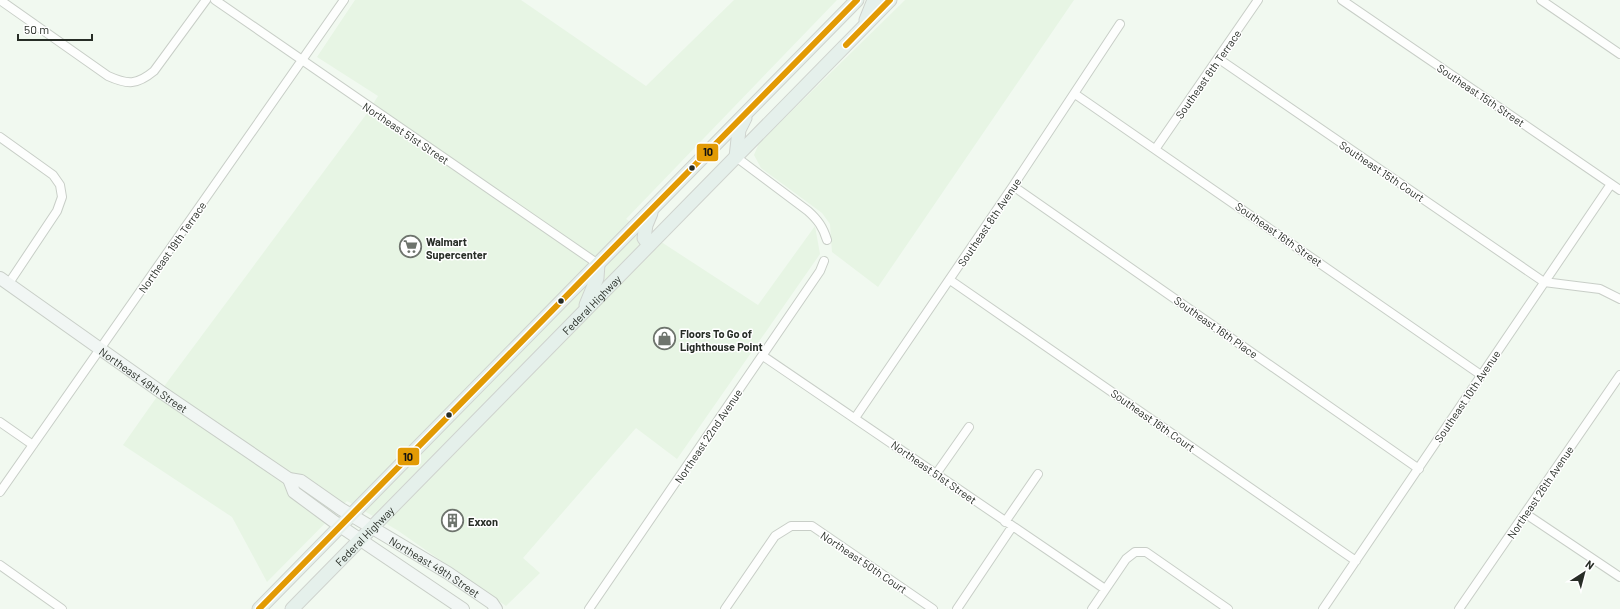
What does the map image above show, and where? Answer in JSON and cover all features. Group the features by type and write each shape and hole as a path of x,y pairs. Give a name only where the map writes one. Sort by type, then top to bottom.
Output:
{"main road":[{"name":"Federal Highway","path":"259,609 857,0"},
{"path":"863,28 874,0"},
{"name":"Federal Highway","path":"292,609 890,0"},
{"path":"736,157 739,130 748,111"},
{"path":"649,245 644,238 646,225 653,208"},
{"path":"582,314 597,278 598,264"}],"street":[{"path":"0,0 108,76 121,82 134,83 144,80 154,71 206,0"},
{"name":"Northeast 51st Street","path":"215,0 598,264"},
{"name":"Northeast 19th Terrace","path":"0,492 344,0"},
{"name":"Southeast 8th Terrace","path":"1156,148 1219,59 1258,0"},
{"name":"Southeast 15th Street","path":"1342,0 1620,190"},
{"path":"1541,0 1620,54"},
{"name":"Southeast 8th Avenue","path":"855,418 950,280 1075,94 1120,24"},
{"name":"Southeast 15th Court","path":"1219,59 1544,282"},
{"name":"Southeast 16th Street","path":"1075,94 1156,148 1481,375"},
{"path":"0,137 53,175 60,185 62,197 57,211 4,281"},
{"path":"736,157 808,211 824,229 827,240"},
{"name":"Southeast 10th Avenue","path":"1323,609 1612,184"},
{"name":"Southeast 16th Place","path":"1013,186 1419,469"},
{"name":"Northeast 22nd Avenue","path":"589,609 763,356 820,271 824,261"},
{"name":"Southeast 16th Court","path":"950,280 1356,561"},
{"name":"Northeast 49th Street","path":"4,281 289,479 301,481 351,515 448,573 492,604 496,609"},
{"path":"1544,282 1600,289 1620,299"},
{"name":"Northeast 51st Street","path":"763,356 1105,589"},
{"name":"Northeast 26th Avenue","path":"1459,609 1526,514 1620,375"},
{"path":"0,422 33,445"},
{"path":"936,474 969,427"},
{"path":"957,609 1038,474"},
{"name":"Northeast 49th Street","path":"289,479 294,492 359,540 463,609"},
{"path":"1526,514 1619,575"},
{"name":"Northeast 50th Court","path":"725,609 775,536 791,526 812,526 933,609"},
{"path":"1092,609 1126,558 1135,552 1146,552 1228,609"},
{"path":"0,565 62,609"}],"shaded area":[{"path":"355,0 521,0 646,86 734,0 837,0 626,219 758,305 815,226 820,254 677,459 636,428 523,558 540,573 506,606 397,530 347,501 267,582 232,517 123,445 168,381 368,112 378,96 317,57"},
{"path":"905,0 1074,0 878,287 832,252 830,224 822,213 761,168 754,155 759,143"}],"transit line":[{"name":"10","path":"259,609 857,0"},
{"name":"10","path":"846,45 890,0"}],"place":[{"name":"Walmart Supercenter","path":"410,247"},
{"name":"Floors To Go of Lighthouse Point","path":"665,339"},
{"name":"Exxon","path":"453,521"}]}
